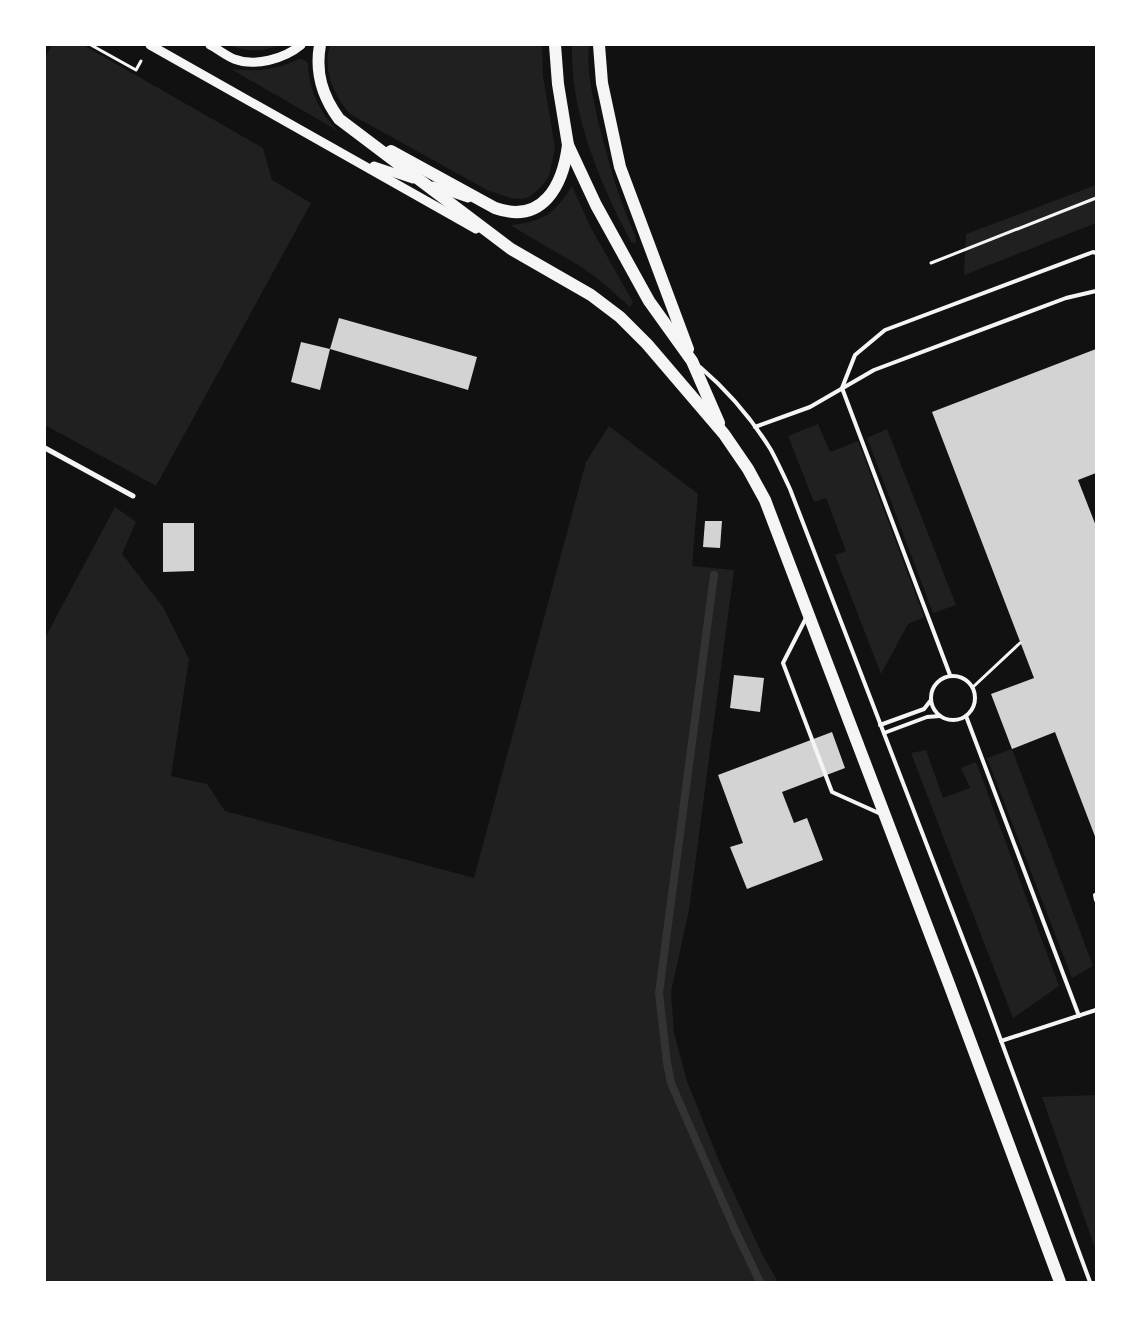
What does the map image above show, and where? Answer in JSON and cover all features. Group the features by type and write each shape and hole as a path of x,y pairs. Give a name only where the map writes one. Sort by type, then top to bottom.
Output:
{"main road":[{"path":"320,45 318,73 325,97 339,119 512,249 591,295 620,317 647,344 724,434 748,469 765,500 1060,1282"},
{"path":"351,129 495,208 511,212 534,208 548,199 553,193 567,160 568,145 558,84 555,45"},
{"path":"600,45 602,83 620,167 692,360 724,434"},
{"path":"568,145 596,205 649,301 692,360"}],"street":[{"path":"150,45 512,249"},
{"path":"210,45 234,59 254,62 273,59 291,52 301,45"},
{"path":"352,158 495,208"},
{"path":"45,448 133,496"}],"lane":[{"path":"950,675 842,388 855,355 885,330 1093,252 1096,253"},
{"path":"755,427 810,407 874,370 1066,298 1096,291"},
{"path":"692,360 718,382 755,427 771,451 790,489 1001,1041 1090,1282"},
{"path":"808,614 783,663 832,792 885,816"},
{"path":"884,733 927,717 940,716 953,720 966,716 971,712 976,700 973,687 963,678 950,675 943,678 934,687 931,700 932,706 940,716"},
{"path":"880,725 924,709 931,700"},
{"path":"966,716 1079,1016"},
{"path":"1001,1041 1096,1010"}],"path":[{"path":"92,45 136,70 150,45"},
{"path":"931,263 1096,198"},
{"path":"973,687 1020,643"}],"shaded area":[{"path":"52,45 83,45 263,148 272,180 311,203 156,486 45,425 45,58"},
{"path":"229,45 280,45 254,50"},
{"path":"330,45 542,45 543,76 555,148 549,176 541,187 529,197 522,199 511,198 487,190 350,114 339,99 331,82 328,63"},
{"path":"572,45 589,45 589,74 598,121 618,193 635,235 636,242 634,243 631,242 608,196 589,147 576,96"},
{"path":"299,59 305,60 308,63 310,83 316,100 325,116 338,131 231,69 266,69 282,66"},
{"path":"1096,185 1096,223 964,275 966,234"},
{"path":"572,186 591,228 633,302 630,307 583,268 510,225 531,222 547,215 560,203"},
{"path":"818,424 830,452 858,441 924,617 908,624 881,674 835,555 846,551 826,498 814,502 788,436"},
{"path":"609,426 698,494 692,566 734,570 689,910 671,992 674,1033 687,1081 719,1161 762,1254 778,1282 45,1282 45,638 115,507 136,522 122,554 163,607 189,659 171,776 207,784 225,811 474,878 586,462"},
{"path":"887,429 956,605 933,613 867,438"},
{"path":"1012,749 1093,966 1072,978 987,758"},
{"path":"926,750 943,798 970,788 961,768 976,762 1059,986 1013,1018 911,753"},
{"path":"1096,1095 1096,1251 1042,1097"}],"building":[{"path":"339,318 477,357 468,390 330,349"},
{"path":"301,342 330,349 320,390 291,382"},
{"path":"1096,349 1096,473 1078,480 1096,526 1096,839 1055,732 1012,749 991,694 1034,678 932,412"},
{"path":"705,521 722,521 720,548 703,547"},
{"path":"163,523 194,523 194,571 163,572"},
{"path":"734,675 764,678 760,712 730,708"},
{"path":"832,732 845,768 782,792 794,823 807,818 823,860 747,889 730,847 743,843 718,775"}],"waterway":[{"path":"714,575 659,993 671,1083 735,1230 760,1282"}]}
